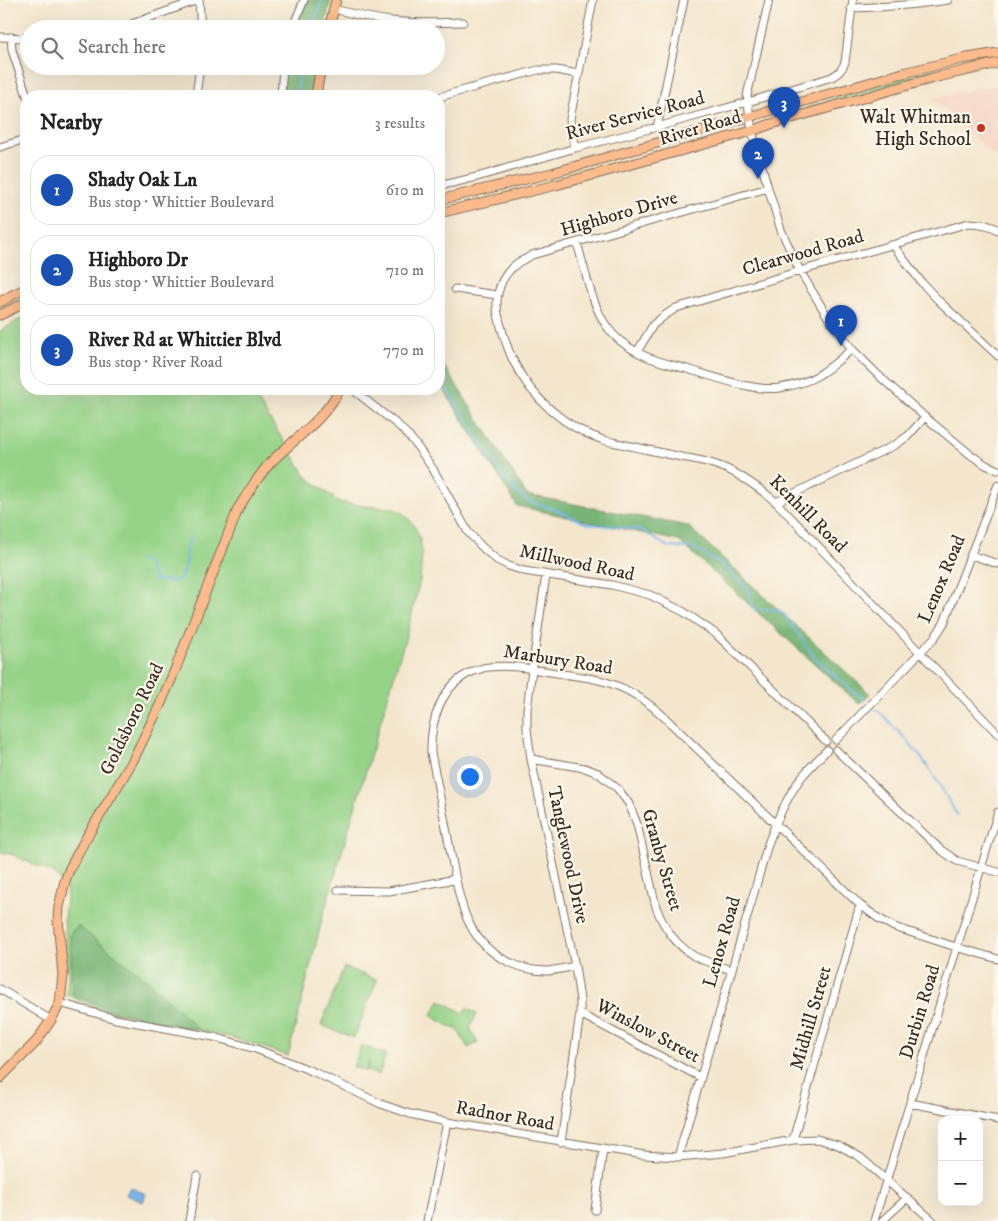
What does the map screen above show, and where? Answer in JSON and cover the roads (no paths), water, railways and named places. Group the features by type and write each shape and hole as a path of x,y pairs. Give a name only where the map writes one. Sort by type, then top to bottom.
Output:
{"main road":[{"path":"331,20 336,0"},
{"name":"River Road","path":"445,199 552,173 903,73 962,59 998,53"},
{"name":"River Road","path":"445,212 556,185 752,131 933,78 998,63"},
{"path":"317,90 319,75"},
{"path":"0,302 20,291"},
{"path":"0,315 20,305"},
{"name":"Goldsboro Road","path":"0,1078 36,1042 60,1003 63,975 58,920 64,885 70,868 132,762 160,705 238,509 261,474 278,455 312,426 336,395"}],"street":[{"path":"143,20 199,0 201,20"},
{"path":"296,20 304,0"},
{"path":"575,148 570,119 593,0"},
{"path":"657,127 684,0"},
{"path":"769,0 747,96 752,131 768,188 781,230 800,271 825,313 852,349 925,417 971,455 998,470"},
{"path":"852,4 889,6 924,4 948,0"},
{"name":"River Service Road","path":"445,185 748,102 832,77 839,73 845,62 852,4"},
{"path":"334,10 385,20"},
{"path":"445,22 463,22"},
{"path":"0,37 20,38"},
{"path":"11,37 12,50 20,75"},
{"path":"445,95 538,70 556,70 578,74"},
{"path":"20,75 25,90"},
{"path":"197,90 199,75"},
{"path":"281,90 282,75"},
{"path":"0,147 20,141"},
{"name":"Highboro Drive","path":"497,295 504,278 511,269 532,255 768,188"},
{"name":"Clearwood Road","path":"637,352 653,325 676,308 969,223 982,224 998,230"},
{"path":"577,243 600,317 617,338 637,352 654,359 738,384 778,388 818,376 852,349"},
{"path":"893,244 922,283 998,356"},
{"path":"455,289 497,295"},
{"name":"Kenhill Road","path":"497,295 498,313 506,345 514,363 523,379 535,394 559,416 581,430 604,440 700,460 722,467 754,484 776,502 998,734"},
{"name":"Millwood Road","path":"360,395 399,426 414,442 433,469 468,532 497,560 524,571 612,585 650,596 684,612 716,634 826,741"},
{"path":"776,502 895,445 908,436 925,417"},
{"name":"Lenox Road","path":"836,740 935,637 944,623 998,485"},
{"path":"971,555 998,564"},
{"name":"Tanglewood Drive","path":"546,575 532,669 527,710 527,729 531,759 575,966 580,1000 580,1014 561,1142"},
{"name":"Marbury Road","path":"575,966 549,970 520,967 502,959 486,948 474,933 463,908 431,753 431,742 434,719 441,702 451,688 469,673 487,667 508,666 604,681 635,695 661,714 860,905 894,927 998,959"},
{"path":"830,738 836,740 838,744 836,750 827,750 825,746 826,741 830,738"},
{"name":"Lenox Road","path":"678,1157 775,824 800,779 827,750"},
{"path":"836,750 941,850 957,861 998,872"},
{"name":"Granby Street","path":"531,759 585,768 598,774 618,789 629,804 637,824 656,907 661,920 680,945 693,955 731,970"},
{"name":"Durbin Road","path":"874,1221 998,812"},
{"path":"338,890 389,891 456,878"},
{"name":"Midhill Street","path":"792,1140 860,905"},
{"path":"0,989 51,1020"},
{"name":"Radnor Road","path":"60,1003 116,1019 214,1037 256,1049 314,1072 381,1104 410,1114 447,1122 603,1149 644,1155 678,1157 723,1154 792,1140 817,1139 838,1145 860,1157 933,1221"},
{"name":"Winslow Street","path":"580,1014 700,1077"},
{"path":"910,1103 998,1120"},
{"path":"428,1221 447,1122"},
{"path":"595,1210 603,1149"},
{"path":"189,1221 197,1176"},
{"path":"882,1221 907,1198"}],"water":[{"path":"130,1187 146,1194 143,1202 126,1195"}],"waterway":[{"path":"315,20 322,0"},
{"path":"296,90 299,75"},
{"path":"445,386 506,481 528,501 557,510 585,523 641,530 668,547 694,548 726,567 747,588 751,603 755,609 779,610 785,615 813,656 865,700"},
{"path":"139,559 148,564 156,581 175,582 180,579 187,562 186,549 192,536"},
{"path":"875,709 907,740 923,760 957,815"}],"place":[{"name":"River Rd at Whittier Blvd","path":"784,128"},
{"name":"Walt Whitman High School","path":"981,128"},
{"name":"Highboro Dr","path":"758,179"},
{"name":"Shady Oak Ln","path":"841,346"}]}
